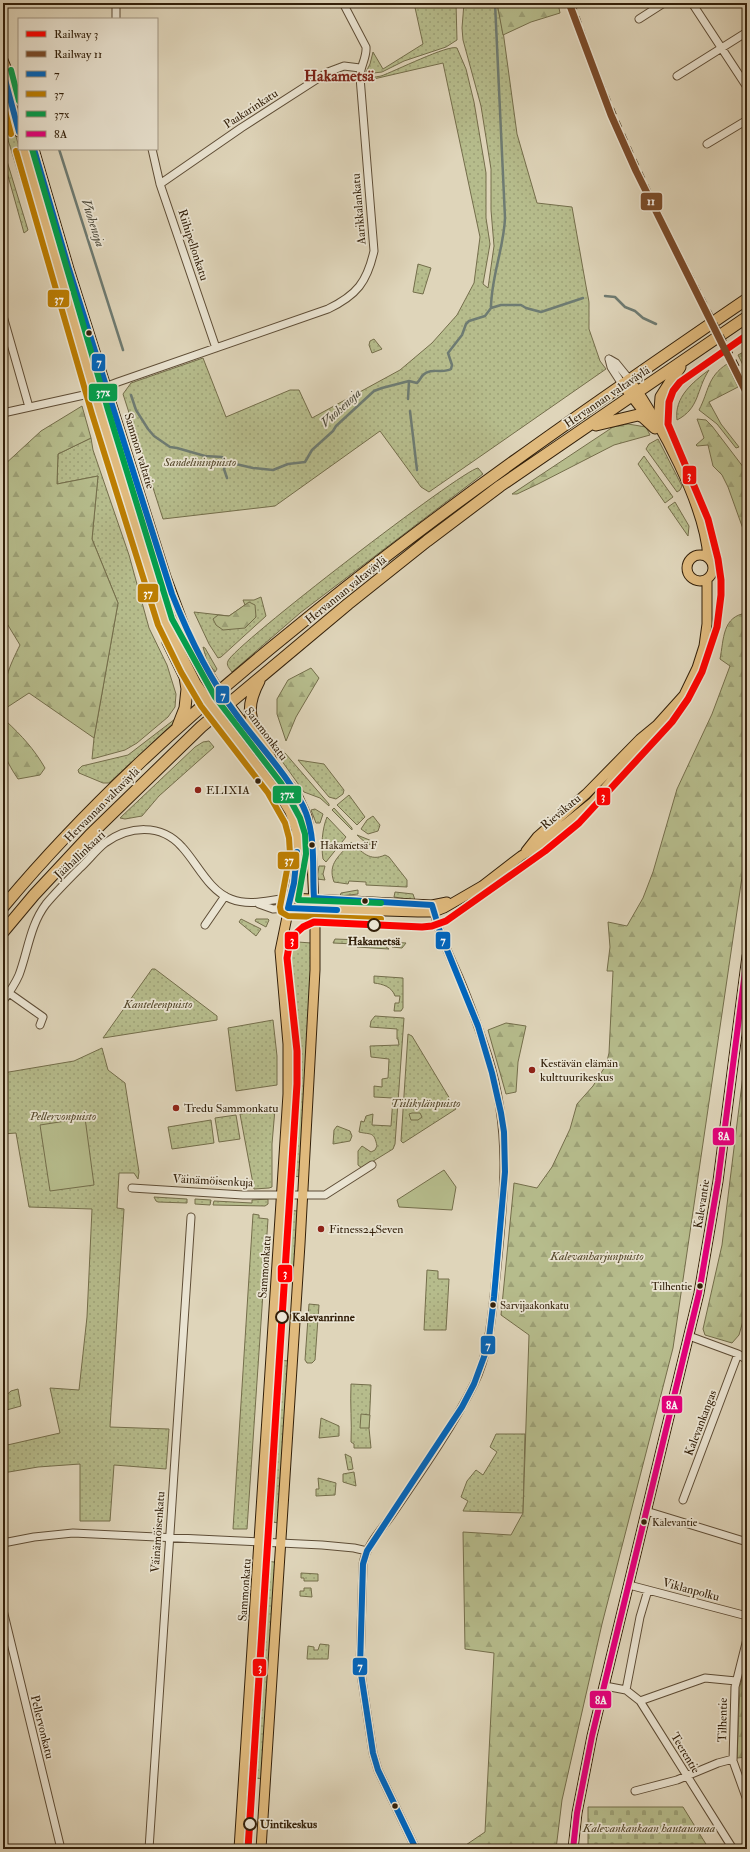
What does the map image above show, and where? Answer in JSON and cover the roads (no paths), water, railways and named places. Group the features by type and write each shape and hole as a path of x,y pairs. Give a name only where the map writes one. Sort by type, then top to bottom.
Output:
{"highway":[{"name":"Hervannan valtaväylä","path":"3,907 78,822 219,690 337,593 421,528 626,382 747,299"},
{"name":"Hervannan valtaväylä","path":"3,932 34,895 90,835 201,727 348,604 427,541 500,486 747,317"},
{"path":"586,428 633,415 643,417 657,426 660,397 668,382 684,360"},
{"path":"165,622 168,642 185,677 187,689 185,708 177,729"},
{"path":"261,678 250,702 250,716 270,758"}],"main road":[{"path":"3,60 18,97"},
{"path":"3,72 18,128"},
{"path":"24,150 94,392 165,622 180,654 216,714"},
{"name":"Sammon valtatie","path":"34,150 166,577 197,654 229,704"},
{"path":"626,382 667,442 687,483 701,523 708,558 713,568 710,576 702,579 691,576 687,568 689,561 696,556 704,555 708,558"},
{"path":"696,556 701,544 701,523"},
{"name":"Rieväkatu","path":"288,908 314,910 433,909 458,900 482,886 521,856 537,837 578,802 678,703 690,683 704,646 707,614 702,579"},
{"name":"Sammonkatu","path":"229,704 297,795 307,817 311,845 314,898 315,970 298,1194 281,1543 261,1849"},
{"name":"Sammonkatu","path":"216,714 282,799 293,818 298,846 280,951 289,1066 260,1543 239,1849"},
{"name":"Rieväkatu","path":"290,898 314,898 433,909"},
{"name":"Kalevantie","path":"572,1849 582,1783 699,1294 711,1223 747,956"}],"street":[{"path":"116,3 116,18"},
{"name":"Aarikkalankatu","path":"3,413 94,392 328,309 342,302 360,288 369,271 374,251 360,68 367,53 366,47 343,3"},
{"path":"639,19 664,3"},
{"path":"692,3 747,87"},
{"path":"677,76 747,32"},
{"name":"Paakarinkatu","path":"160,184 241,128 328,72 344,66 360,68"},
{"path":"707,144 747,120"},
{"name":"Riihipellonkatu","path":"152,150 160,184 216,348"},
{"path":"3,316 29,407"},
{"name":"Jäähallinkaari","path":"3,1000 18,975 30,933 46,905 78,870 101,848 131,830 144,829 159,831 173,838 182,846 210,883 225,896 246,904 259,904 275,899 290,898"},
{"path":"205,925 225,896"},
{"name":"Jäähallinkaari","path":"259,904 274,909 288,908"},
{"path":"416,1849 378,1770 373,1753 360,1667 363,1560 367,1551 454,1419 476,1380 483,1363 488,1346 498,1263 505,1172 504,1132 489,1059 478,1026 441,935 433,909"},
{"path":"8,993 43,1017 40,1025"},
{"name":"Väinämöisenkuja","path":"132,1188 243,1195 325,1195 372,1166"},
{"name":"Väinämöisenkatu","path":"149,1849 191,1217"},
{"path":"689,1336 738,1354 747,1360"},
{"name":"Kalevankangas","path":"684,1500 738,1354"},
{"path":"646,1511 747,1542"},
{"path":"3,1543 34,1537 73,1533 281,1543 354,1548 367,1551"},
{"name":"Viklanpolku","path":"629,1585 747,1616"},
{"path":"626,1690 640,1617 648,1590"},
{"name":"Pellervonkatu","path":"3,1610 61,1849"},
{"name":"Tilhentie","path":"747,1639 736,1681 733,1759 734,1766 747,1800"},
{"path":"640,1701 704,1678 736,1681"},
{"name":"Teerentie","path":"605,1686 626,1690 640,1701 733,1849"},
{"path":"635,1791 687,1777 718,1763 733,1759"}],"waterway":[{"path":"491,308 493,285 505,218 495,3"},
{"name":"Vuohenoja","path":"59,150 123,350"},
{"name":"Vuohenoja","path":"605,296 615,297 625,307 635,311 643,318 656,324"},
{"name":"Vuohenoja","path":"131,395 136,410 148,429 154,436 170,447 205,456 222,457 227,462 253,468 273,470 288,464 305,462 312,450 374,391 409,381 417,383 422,376 430,371 444,371 451,369 452,365 448,353 462,335 466,324 469,321 485,316 491,308 501,305 521,305 541,312 583,298"},
{"path":"408,399 409,381"},
{"path":"410,411 417,470"},
{"path":"227,462 224,469 227,478"}],"railway":[{"path":"574,3 610,101 631,149 676,243 747,383"}],"rail line":[{"name":"11","path":"569,3 611,115 636,171 747,394"},
{"name":"3","path":"248,1849 297,1084 297,1051 287,958 289,946 294,935 303,927 314,922 422,927 432,926 446,921 545,851 579,823 672,722 688,699 702,672 717,627 721,595 721,580 718,559 708,519 668,424 669,402 673,391 680,382 747,335"}],"place":[{"name":"ELIXIA","path":"198,790"},
{"name":"Hakametsä F","path":"312,845"},
{"name":"Hakametsä","path":"374,925"},
{"name":"Kestävän elämän kulttuurikeskus","path":"532,1070"},
{"name":"Tredu Sammonkatu","path":"176,1108"},
{"name":"Fitness24Seven","path":"321,1229"},
{"name":"Tilhentie","path":"700,1286"},
{"name":"Sarvijaakonkatu","path":"493,1305"},
{"name":"Kalevanrinne","path":"282,1317"},
{"name":"Kalevantie","path":"644,1522"},
{"name":"Uintikeskus","path":"250,1824"}],"district":[{"name":"Hakametsä","path":"339,76"}],"park label":[{"name":"Sandelininpuisto","path":"200,462"},
{"name":"Kanteleenpuisto","path":"158,1004"},
{"name":"Tiilikylänpuisto","path":"426,1103"},
{"name":"Pellervonpuisto","path":"63,1116"},
{"name":"Kalevanharjunpuisto","path":"597,1256"},
{"name":"Kalevankankaan hautausmaa","path":"649,1828"}]}
